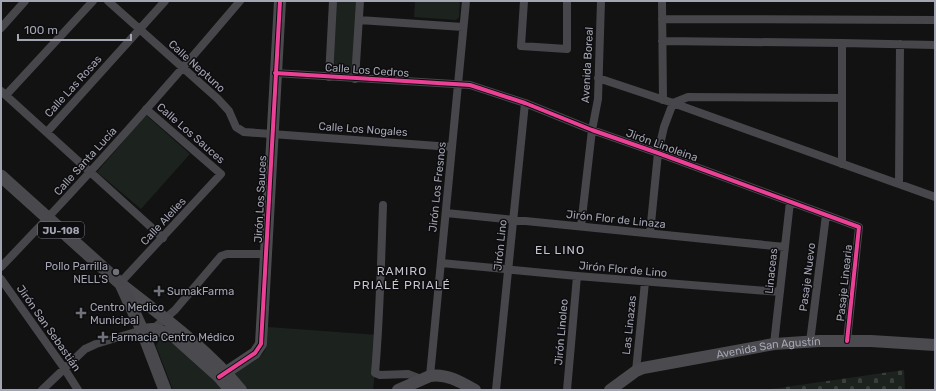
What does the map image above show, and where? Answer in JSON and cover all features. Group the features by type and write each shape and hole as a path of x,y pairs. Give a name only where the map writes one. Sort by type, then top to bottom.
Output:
{"main road":[{"name":"JU-108","path":"1,176 121,284 148,330 165,390"}],"street":[{"path":"1,28 25,1"},
{"path":"93,1 3,93 163,238"},
{"name":"Calle Neptuno","path":"108,1 184,67 222,103 229,111 236,127 244,132 273,134"},
{"name":"Calle Las Rosas","path":"47,132 165,1"},
{"name":"Calle Santa Lucía","path":"1,267 90,172 184,67 240,1"},
{"name":"Jirón Los Sauces","path":"222,374 255,353 261,344 280,1"},
{"path":"329,77 333,1"},
{"path":"355,79 360,1"},
{"name":"Jirón Los Fresnos","path":"426,378 441,263 466,1"},
{"path":"524,1 521,46 567,49 567,1"},
{"name":"Avenida Boreal","path":"592,130 598,99 601,1"},
{"path":"662,1 663,100"},
{"path":"662,19 935,20"},
{"path":"359,20 463,27"},
{"path":"662,41 935,45"},
{"path":"842,43 842,164"},
{"path":"899,184 900,44"},
{"name":"Calle Los Cedros","path":"275,73 458,85"},
{"path":"598,78 673,103 935,197"},
{"name":"Jirón Linoleina","path":"458,85 470,85 525,103 592,130 859,227"},
{"path":"650,233 658,153 664,127 673,103 688,97 842,98"},
{"name":"Jirón Lino","path":"496,390 525,103"},
{"name":"Calle Los Sauces","path":"146,109 221,174"},
{"path":"581,226 592,130"},
{"name":"Calle Los Nogales","path":"273,134 452,147"},
{"name":"Calle Alelies","path":"121,284 221,174"},
{"name":"Linaceas","path":"774,344 790,202"},
{"path":"383,205 379,335 375,373 380,375 408,374 426,378"},
{"name":"Jirón Flor de Linaza","path":"446,213 785,247"},
{"name":"Pasaje Nuevo","path":"810,342 826,215"},
{"name":"Pasaje Linearia","path":"847,341 859,227"},
{"path":"42,390 86,349 96,344 148,330 165,318 175,310 222,256 227,254 266,254"},
{"name":"Jirón Flor de Lino","path":"441,263 645,282 780,292"},
{"name":"Jirón Linoleo","path":"567,390 577,276"},
{"name":"Jirón San Sebastián","path":"1,279 78,390"},
{"name":"Las Linazas","path":"636,371 645,282"},
{"path":"121,284 165,318 222,374 230,390"},
{"path":"148,330 171,334 241,390"},
{"name":"Avenida San Agustín","path":"610,390 636,371 643,368 696,357 774,344 847,341 899,342 935,345"},
{"path":"398,390 436,375 449,377 475,390"}],"green space":[{"path":"335,1 357,1 353,68 350,75 337,74 332,68"},
{"path":"415,1 460,1 459,17 456,20 414,17"},
{"path":"146,115 190,154 141,209 97,172"},
{"path":"268,327 379,335 373,390 248,390 233,372 261,356 266,347"},
{"path":"168,335 225,390 173,390 156,346 160,337"},
{"path":"904,370 905,390 765,390"}],"cycle path":[{"path":"219,377 255,353 261,344 280,1"},
{"path":"275,73 470,85 525,103 592,130 859,227 847,341"}],"place":[{"name":"Pollo Parrilla NELL'S","path":"116,272"},
{"name":"SumakFarma","path":"159,291"},
{"name":"Centro Medico Municipal","path":"81,313"},
{"name":"Farmacia Centro Médico","path":"103,337"}],"district":[{"name":"EL LINO","path":"560,250"},
{"name":"RAMIRO PRIALÉ PRIALÉ","path":"402,278"}]}
